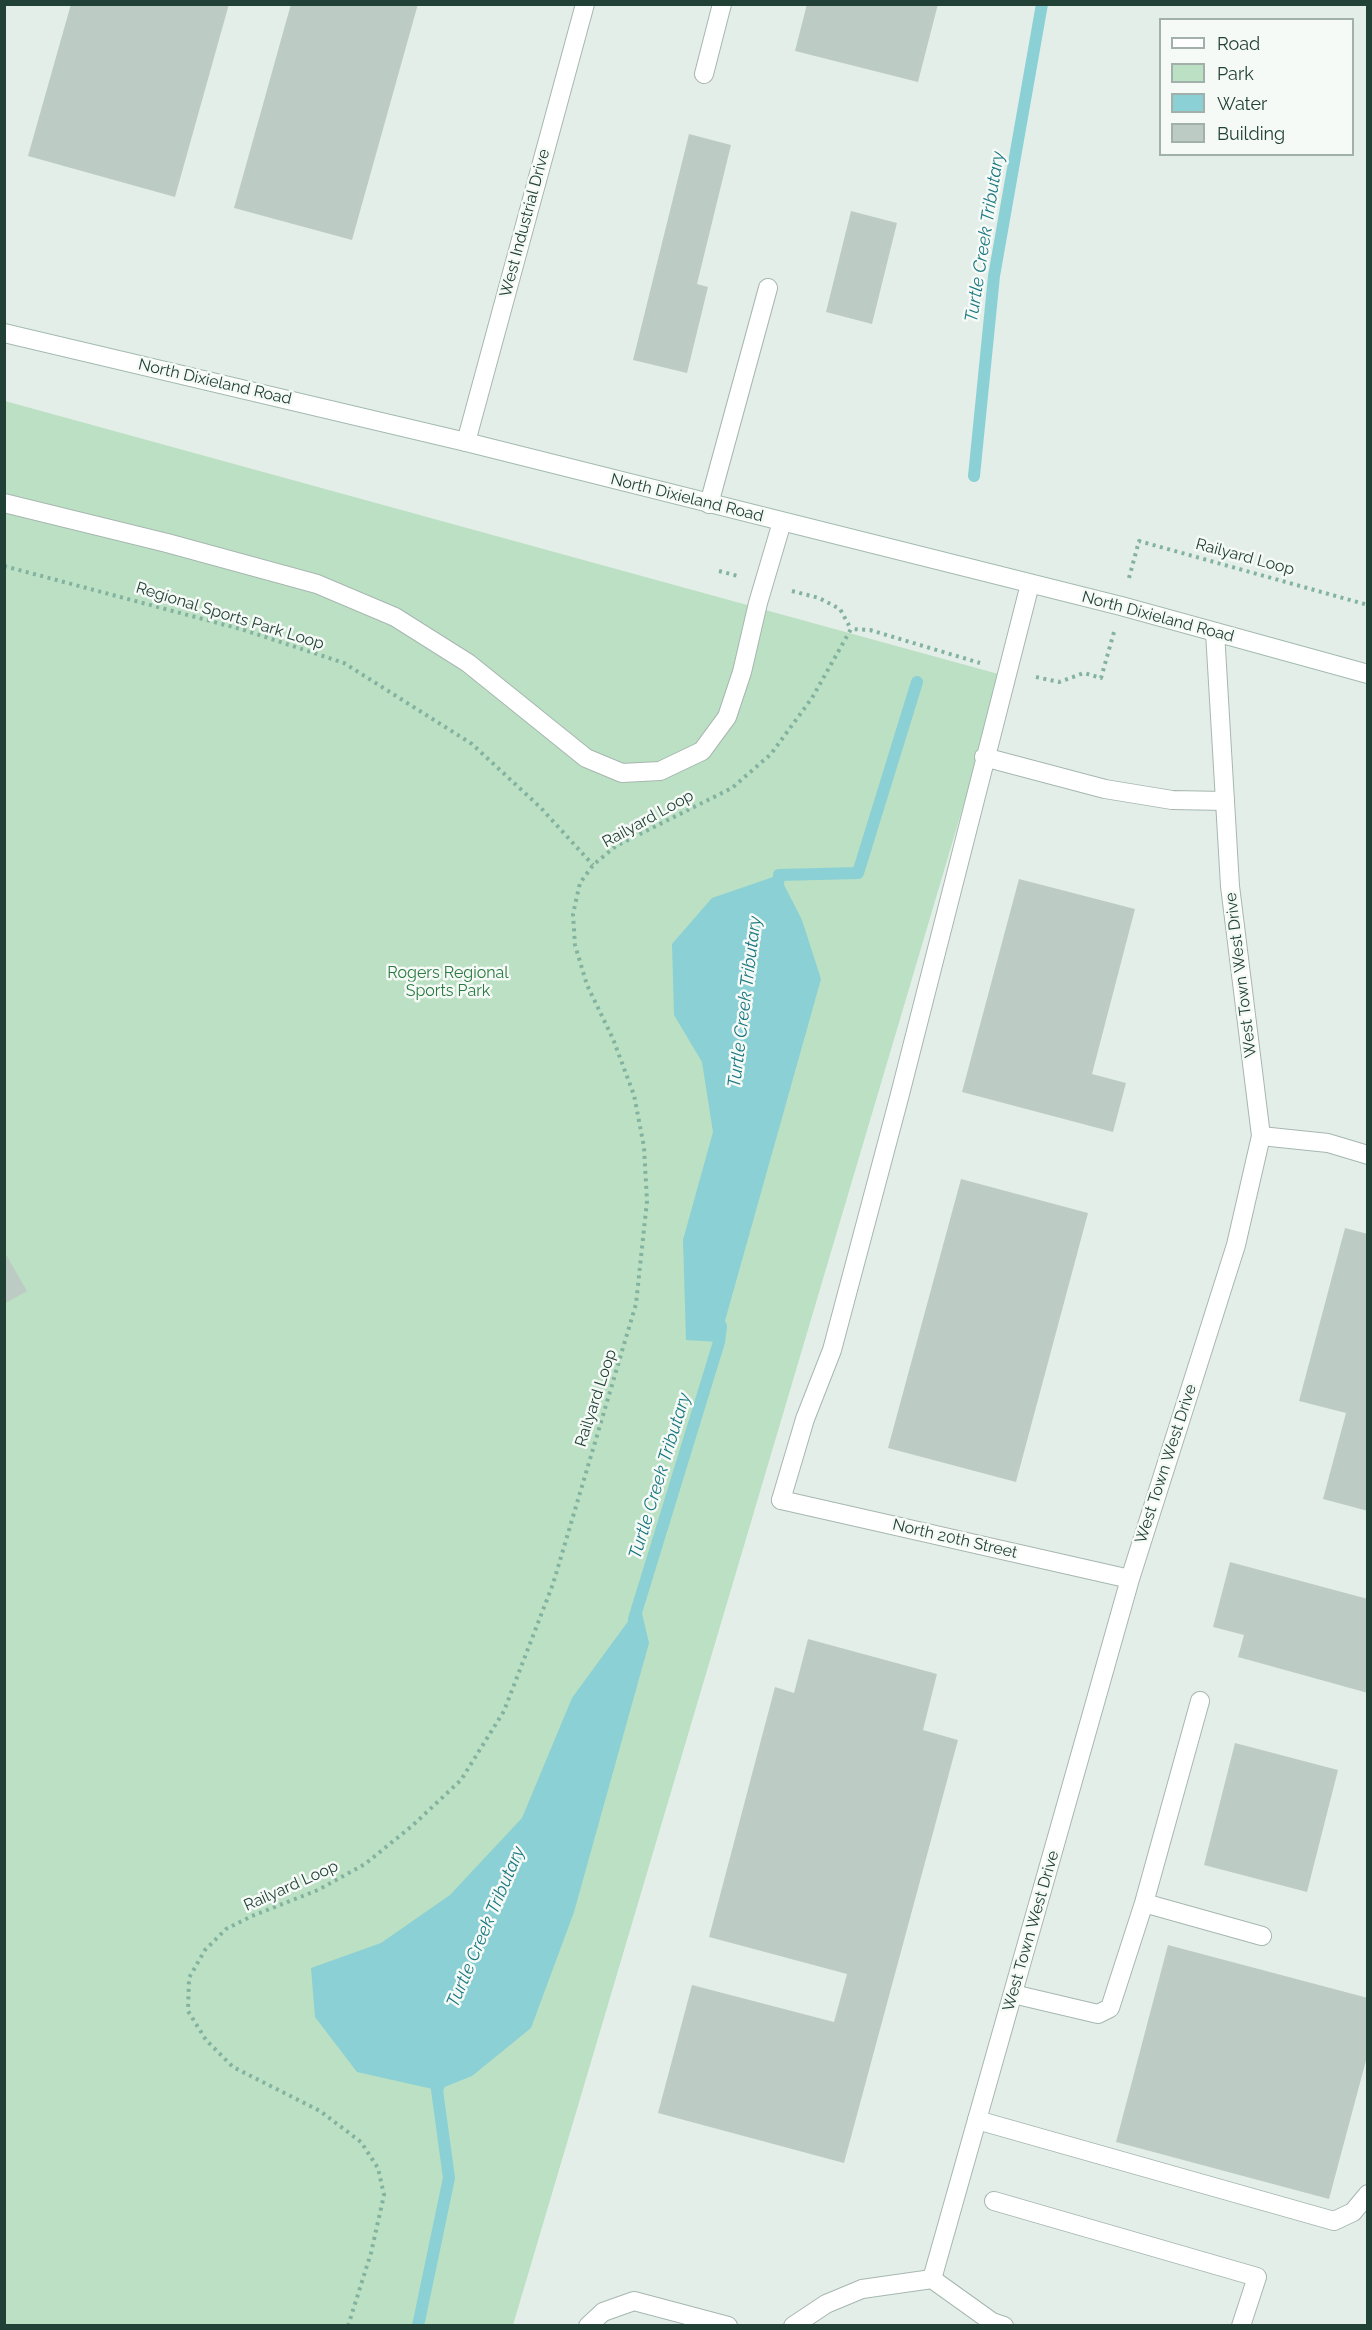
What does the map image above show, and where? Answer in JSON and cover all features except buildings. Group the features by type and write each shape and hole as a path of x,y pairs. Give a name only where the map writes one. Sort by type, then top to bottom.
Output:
{"street":[{"name":"West Industrial Drive","path":"466,442 585,4"},
{"path":"704,74 722,4"},
{"path":"709,504 768,288"},
{"name":"North Dixieland Road","path":"4,333 466,442 1030,584 1368,674"},
{"path":"4,503 167,543 305,581 395,617 468,663 586,758 622,772 660,771 702,752 727,717 742,672 758,603 782,522"},
{"path":"1030,584 984,757 1105,789 1172,800 1225,801"},
{"name":"West Town West Drive","path":"932,2279 1130,1579 1236,1245 1260,1136 1230,886 1215,632"},
{"name":"North 20th Street","path":"984,757 899,1098 832,1350 805,1419 781,1500 1130,1579"},
{"path":"1260,1136 1328,1143 1368,1155"},
{"path":"1013,1994 1098,2014 1110,2008 1144,1903 1200,1701"},
{"path":"1144,1903 1262,1936"},
{"path":"977,2120 1334,2221 1353,2212 1368,2194"},
{"path":"994,2201 1257,2277 1241,2325"},
{"path":"793,2325 826,2304 862,2289 932,2279 992,2322 1004,2325"},
{"path":"588,2325 603,2312 634,2301 667,2318 729,2325"}],"path":[{"name":"Railyard Loop","path":"1133,564 1139,541 1368,605"},
{"name":"Regional Sports Park Loop","path":"4,566 244,630 344,663 472,744 541,808 593,865"},
{"path":"819,598 840,609 851,628 870,630 1059,682 1084,674 1101,678 1107,658"},
{"name":"Railyard Loop","path":"348,2325 371,2253 384,2195 378,2168 361,2142 320,2111 233,2067 206,2040 188,2011 189,1978 205,1950 226,1929 252,1916 318,1890 365,1864 412,1826 461,1780 504,1711 553,1584 636,1304 647,1201 644,1148 634,1095 613,1039 587,985 575,945 573,914 580,884 593,865 616,846 732,788 771,754 812,698 851,628"}],"green space":[{"name":"Rogers Regional Sports Park","path":"5,401 1002,675 513,2325 5,2325"}],"water":[{"path":"779,875 802,920 821,979 719,1342 686,1340 683,1240 713,1132 702,1062 674,1015 672,944 712,898"},
{"path":"640,1605 649,1643 574,1912 531,2028 472,2076 437,2090 357,2072 315,2017 311,1968 381,1943 450,1895 522,1818 572,1698"}],"waterway":[{"name":"Turtle Creek Tributary","path":"974,476 994,276 1042,4"},
{"name":"Turtle Creek Tributary","path":"777,892 779,875 858,873 917,682"},
{"name":"Turtle Creek Tributary","path":"634,1619 719,1342 721,1326"},
{"name":"Turtle Creek Tributary","path":"418,2326 449,2178 437,2090 443,2076"}]}
